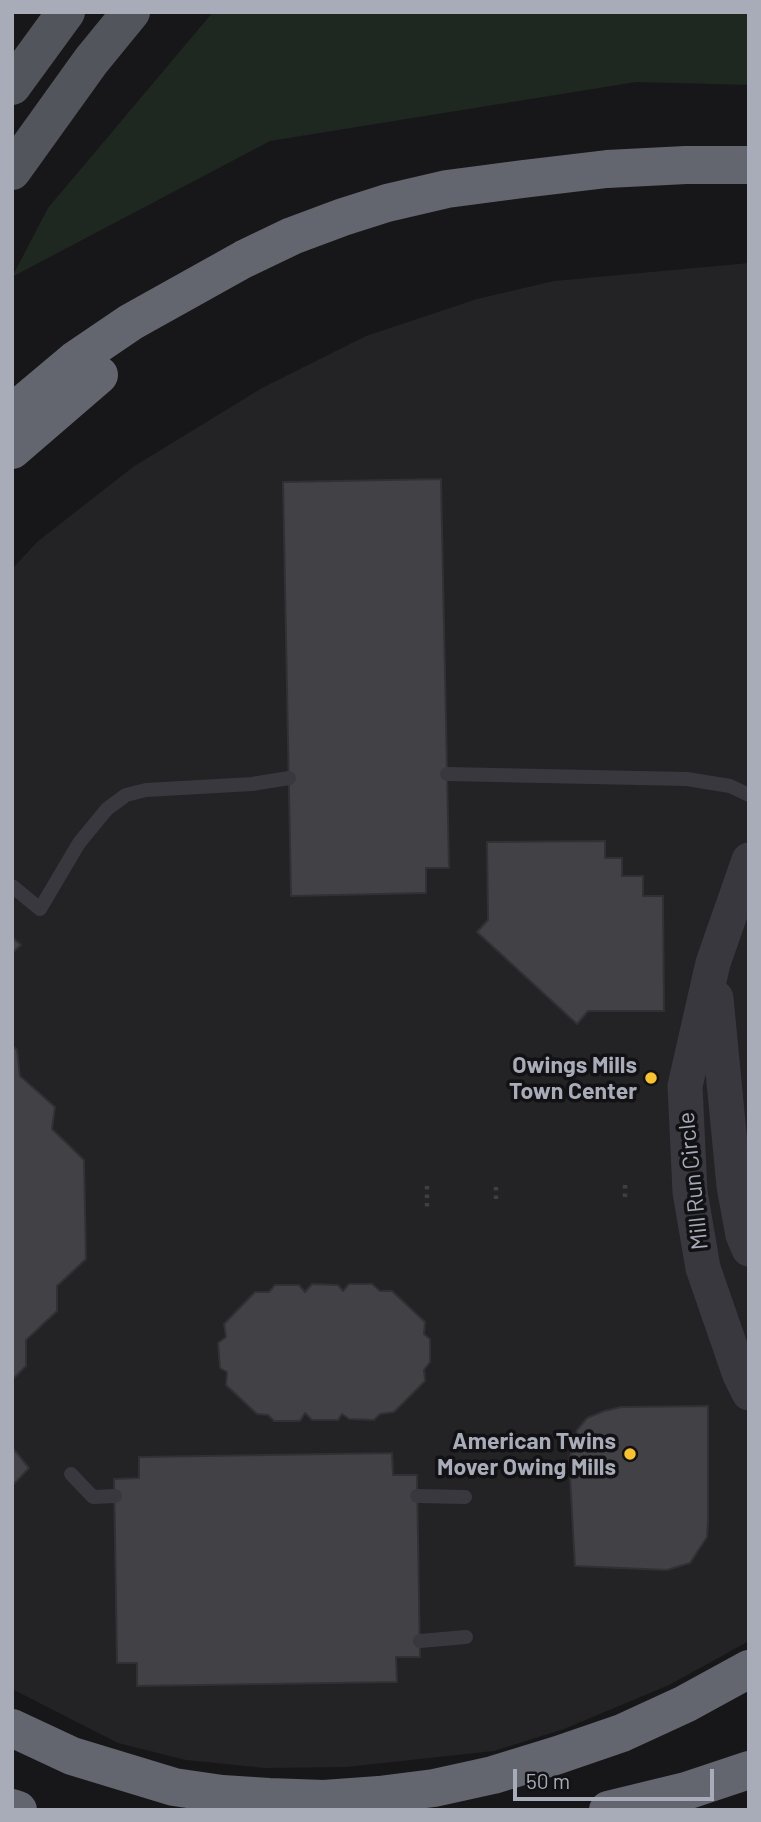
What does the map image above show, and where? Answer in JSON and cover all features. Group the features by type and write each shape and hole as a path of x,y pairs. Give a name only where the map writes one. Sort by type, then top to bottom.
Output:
{"highway":[{"path":"12,413 75,360 193,285 292,236 387,203 447,189 607,169 686,165 749,166"},
{"path":"12,450 120,358 174,321 229,289 338,239 523,179"},
{"path":"12,1728 72,1756 174,1787 269,1797 324,1799 379,1795 434,1788 494,1775 558,1755 622,1733 685,1704 749,1669"},
{"path":"608,1810 686,1791 749,1770"},
{"path":"12,1808 18,1810"}],"main road":[{"path":"12,86 66,12"},
{"path":"12,171 91,61 131,12"}],"street":[{"name":"Mill Run Circle","path":"749,860 713,963 685,1086 690,1192 702,1268 749,1393"},
{"name":"Mill Run Circle","path":"713,963 741,1184 743,1235 749,1249"}],"lane":[{"path":"447,774 687,779 730,786 749,794"},
{"path":"12,886 40,909 79,843 107,809 126,795 146,790 252,784 289,778"},
{"path":"71,1474 93,1496 115,1496"},
{"path":"418,1496 465,1497"},
{"path":"419,1642 466,1637"}],"path":[{"path":"625,1184 625,1197"},
{"path":"427,1186 427,1207"},
{"path":"496,1187 496,1200"}],"shaded area":[{"path":"213,12 749,12 749,85 636,82 270,141 12,277 48,208"},
{"path":"749,263 749,1641 669,1685 564,1729 494,1751 346,1767 265,1768 186,1760 118,1743 12,1689 12,569 37,542 133,467 262,388 366,336 477,299 554,281"}],"building":[{"path":"441,479 449,868 426,868 426,893 291,896 283,482"},
{"path":"605,841 605,858 622,858 622,876 643,876 643,896 663,896 664,1011 588,1011 577,1024 477,932 488,920 487,842"},
{"path":"12,937 21,945 12,953"},
{"path":"12,1045 17,1050 20,1076 55,1107 52,1129 84,1160 86,1259 57,1286 57,1311 26,1340 26,1366 12,1380"},
{"path":"312,1284 338,1285 343,1291 349,1284 372,1284 380,1291 392,1291 425,1322 424,1334 430,1339 430,1362 424,1370 425,1381 394,1412 380,1414 374,1420 349,1419 342,1414 338,1420 312,1420 305,1413 300,1421 274,1421 268,1415 257,1414 226,1385 227,1372 220,1368 218,1343 226,1337 224,1324 255,1292 269,1292 275,1285 299,1285 305,1292"},
{"path":"708,1406 707,1537 690,1563 667,1570 575,1566 569,1460 577,1430 587,1418 621,1407"},
{"path":"12,1447 29,1468 12,1486"},
{"path":"392,1453 393,1475 417,1475 420,1657 396,1657 397,1682 137,1686 137,1663 117,1663 114,1479 139,1478 139,1457"}],"place":[{"name":"Owings Mills Town Center","path":"651,1078"},
{"name":"American Twins Mover Owing Mills","path":"630,1454"}]}
